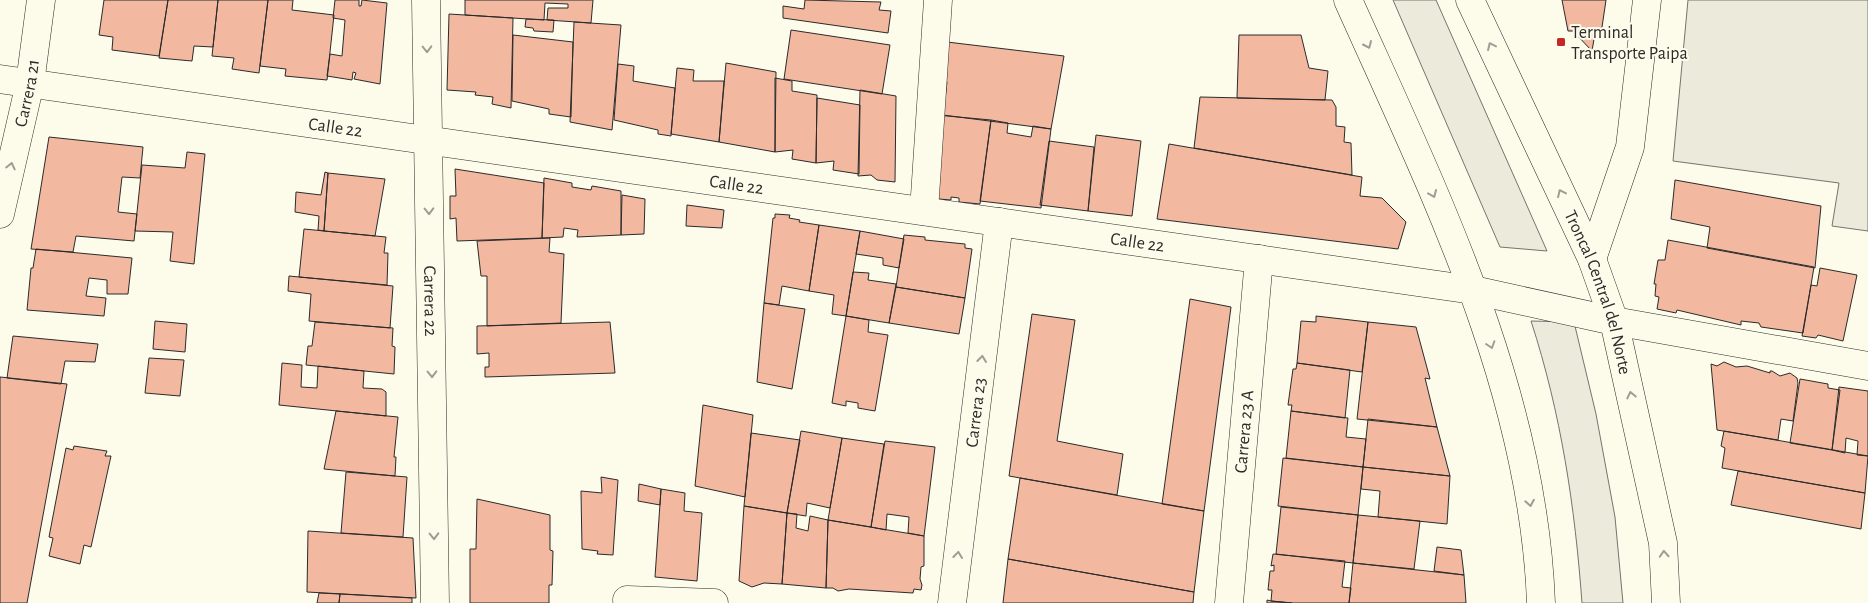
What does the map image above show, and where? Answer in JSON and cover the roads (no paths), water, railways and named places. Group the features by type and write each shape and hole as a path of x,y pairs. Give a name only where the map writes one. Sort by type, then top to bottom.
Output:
{"main road":[{"name":"Carrera 21","path":"0,214 30,83 40,0"},
{"name":"Carrera 22","path":"426,0 435,603"},
{"path":"924,211 938,0"},
{"path":"1348,0 1417,155 1473,290 1516,422 1539,554 1541,603"},
{"name":"Troncal Central del Norte","path":"1470,0 1592,259 1614,321 1663,543 1666,603"},
{"path":"1592,259 1630,147 1647,0"},
{"name":"Calle 22","path":"0,79 1473,290 1614,321 1868,366"},
{"name":"Carrera 23","path":"952,603 999,222"},
{"name":"Carrera 23 A","path":"1229,603 1259,259"},
{"path":"627,600 714,603"}],"place":[{"name":"Terminal Transporte Paipa","path":"1561,42"}]}
